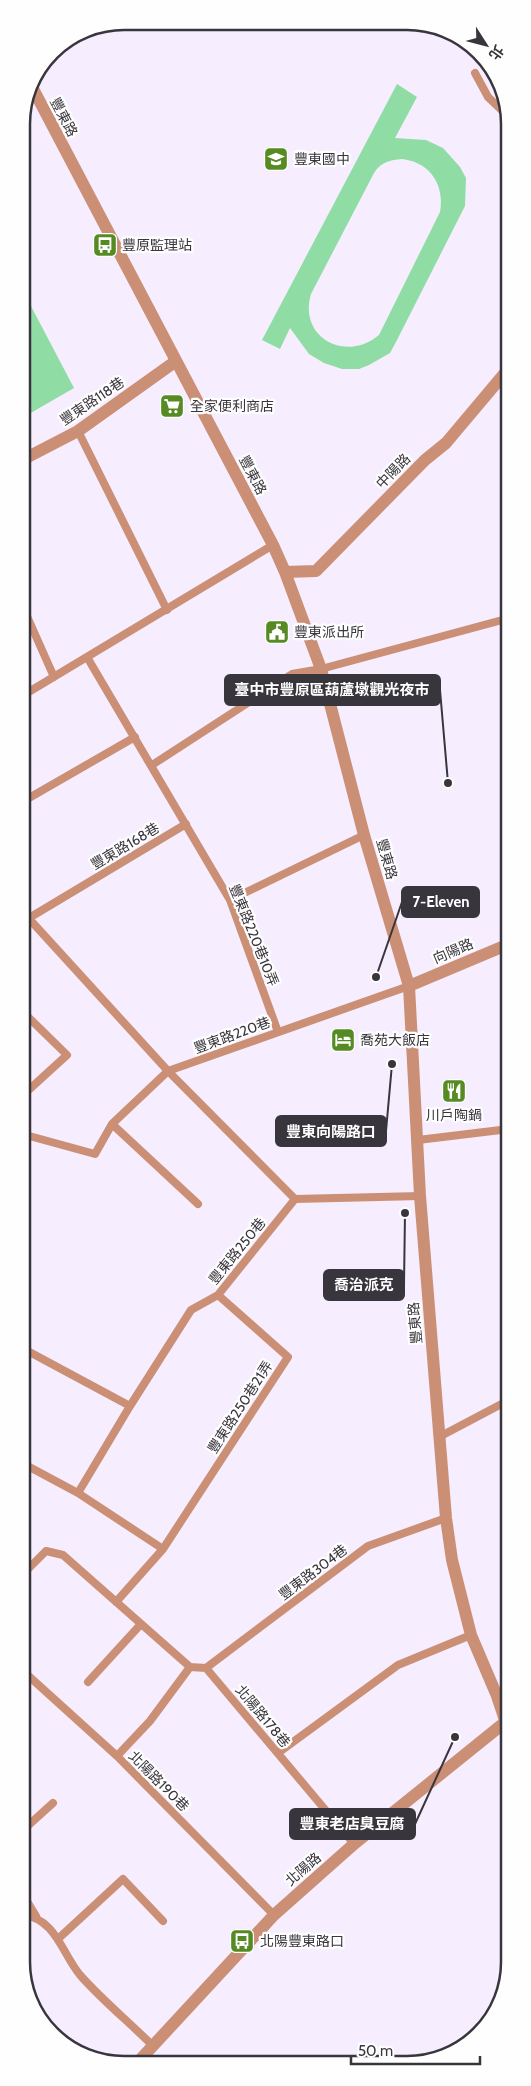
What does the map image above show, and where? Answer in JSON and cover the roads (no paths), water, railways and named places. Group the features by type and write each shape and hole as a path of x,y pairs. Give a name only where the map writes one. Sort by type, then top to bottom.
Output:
{"street":[{"name":"豐東路","path":"35,93 286,572 322,669 364,835 409,986 420,1196 446,1518 452,1560 471,1635 501,1707"},
{"name":"豐東路118巷","path":"30,456 78,431 176,361"},
{"name":"中陽路","path":"286,572 316,571 425,460 446,443 501,378"},
{"name":"向陽路","path":"409,986 501,947"},
{"name":"北陽路","path":"143,2056 274,1915 354,1844 501,1730"}],"lane":[{"path":"475,73 488,97 499,108"},
{"path":"78,431 167,610"},
{"path":"30,691 273,546"},
{"path":"152,765 292,674 322,669 501,620"},
{"path":"30,623 54,677"},
{"path":"87,657 186,824"},
{"path":"30,797 135,737"},
{"name":"豐東路220巷10弄","path":"186,824 230,900 278,1032"},
{"name":"豐東路168巷","path":"30,917 186,824"},
{"path":"230,900 364,835"},
{"path":"30,919 168,1071 295,1200 420,1196"},
{"name":"豐東路220巷","path":"30,1136 95,1154 112,1124 168,1071 409,986"},
{"path":"30,1019 67,1056 30,1089"},
{"path":"112,1124 198,1204"},
{"path":"418,1140 501,1130"},
{"name":"豐東路250巷","path":"78,1493 191,1310 218,1295 295,1200"},
{"name":"豐東路250巷21弄","path":"163,1549 288,1357 218,1295"},
{"path":"30,1352 130,1406"},
{"path":"439,1437 501,1404"},
{"path":"30,1467 78,1493 163,1549 116,1602"},
{"name":"豐東路304巷","path":"206,1668 368,1546 446,1518"},
{"path":"30,1567 46,1550 63,1555 190,1667 206,1668"},
{"path":"88,1682 140,1624"},
{"path":"278,1753 398,1665 471,1635"},
{"path":"117,1756 150,1721 190,1667"},
{"name":"北陽路178巷","path":"206,1668 354,1844"},
{"name":"北陽路190巷","path":"30,1677 117,1756 274,1915"},
{"path":"30,1824 53,1803"},
{"path":"59,1938 122,1879 162,1921"},
{"path":"30,1907 36,1916 59,1938 80,1974 152,2045"},
{"path":"30,1915 36,1916"}],"place":[{"name":"豐東國中","path":"276,159"},
{"name":"豐原監理站","path":"105,245"},
{"name":"全家便利商店","path":"172,406"},
{"name":"豐東派出所","path":"277,632"},
{"name":"臺中市豐原區葫蘆墩觀光夜市","path":"448,783"},
{"name":"7-Eleven","path":"376,977"},
{"name":"喬苑大飯店","path":"343,1040"},
{"name":"豐東向陽路口","path":"392,1064"},
{"name":"川戶陶鍋","path":"454,1091"},
{"name":"喬治派克","path":"405,1213"},
{"name":"豐東老店臭豆腐","path":"455,1737"},
{"name":"北陽豐東路口","path":"242,1941"}]}
